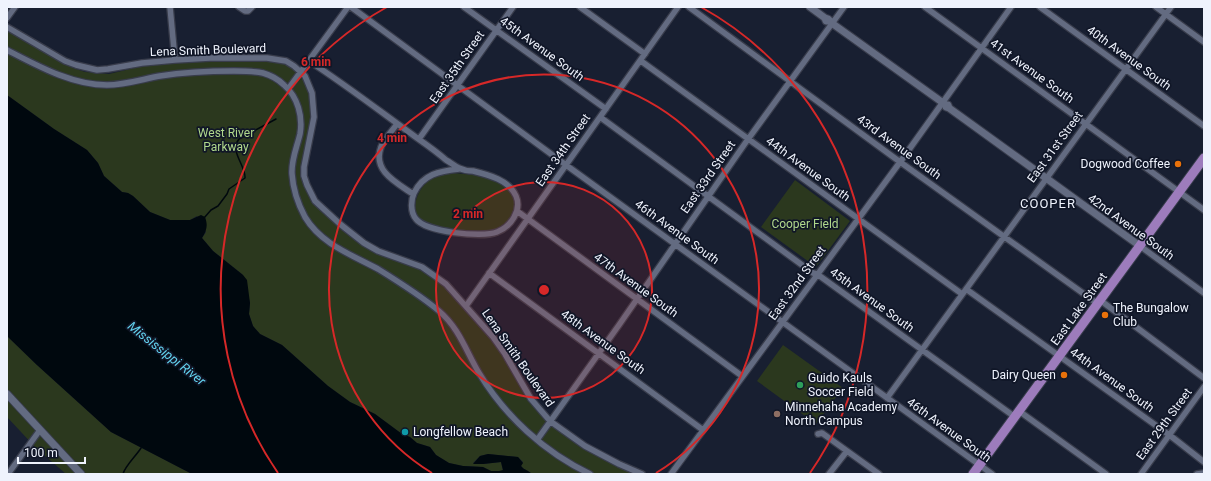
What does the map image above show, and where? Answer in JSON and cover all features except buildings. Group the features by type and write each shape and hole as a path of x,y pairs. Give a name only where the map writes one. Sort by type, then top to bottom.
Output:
{"main road":[{"name":"East Lake Street","path":"973,474 1204,158"}],"street":[{"path":"7,18 15,7"},
{"path":"170,7 175,60"},
{"path":"239,7 247,11 252,7"},
{"path":"288,89 348,7"},
{"name":"46th Avenue South","path":"351,7 675,245 992,474"},
{"name":"45th Avenue South","path":"464,7 606,109"},
{"name":"East 35th Street","path":"419,139 513,7"},
{"path":"580,7 645,54"},
{"name":"East 34th Street","path":"466,306 678,7"},
{"name":"43rd Avenue South","path":"689,7 1004,237 1099,302 1204,378"},
{"name":"42nd Avenue South","path":"810,7 1204,293"},
{"name":"East 33rd Street","path":"537,440 638,299 748,139 790,82 829,21 844,7"},
{"name":"41st Avenue South","path":"925,7 1204,210"},
{"name":"East 32nd Street","path":"671,474 900,162 946,105 981,48 1010,7"},
{"name":"40th Avenue South","path":"1040,7 1204,126"},
{"path":"1156,7 1204,42"},
{"name":"East 31st Street","path":"887,398 1171,7"},
{"name":"Lena Smith Boulevard","path":"7,27 65,61 97,70 142,63 175,60 267,58 286,61 302,71 310,87 314,105 314,117 304,167 304,176 306,185 315,201 364,243 378,251 422,267 446,284 501,349 530,399 550,421 585,446 642,474"},
{"path":"7,50 45,69 92,84 108,85 198,72 244,71 265,74 279,81 288,89 296,101 300,112 301,131 293,160 293,180 299,205 307,221 321,236 332,244 430,303 446,318 459,334 480,373 499,402 522,427 537,440 571,464 590,474"},
{"path":"309,61 459,169"},
{"name":"44th Avenue South","path":"641,61 962,294"},
{"name":"45th Avenue South","path":"600,117 813,273 817,274 922,350 1106,474"},
{"path":"397,124 381,147 381,168 385,173 413,194"},
{"path":"459,169 491,175 512,188 517,197 517,211 507,226 497,232 472,234 445,232 433,228 416,219 412,212 413,194 420,183 432,174 459,169"},
{"name":"47th Avenue South","path":"517,211 742,376"},
{"name":"48th Avenue South","path":"489,273 703,430"},
{"name":"44th Avenue South","path":"966,289 1169,435 1204,462"},
{"name":"East 29th Street","path":"1141,474 1204,387"},
{"path":"7,394 81,474"},
{"path":"8,474 40,430"},
{"path":"818,434 822,433 879,474"},
{"path":"830,474 847,451"},
{"path":"1197,474 1204,473"}],"green space":[{"name":"West River Parkway","path":"7,31 73,68 85,72 109,74 143,66 210,61 266,60 285,64 293,68 303,77 309,93 311,117 301,167 301,177 313,203 338,226 363,245 420,269 444,286 491,339 528,401 548,423 584,449 635,474 532,474 521,466 523,462 518,457 488,454 480,456 473,463 483,464 501,462 503,471 491,471 483,467 463,466 449,463 436,455 430,447 417,443 375,414 350,402 328,386 282,345 260,334 253,326 249,314 250,303 243,275 213,251 202,238 206,232 197,216 190,220 170,220 150,212 133,196 122,192 104,176 98,163 87,150 54,129 7,95"},
{"path":"448,173 485,177 502,184 509,190 515,200 514,212 511,217 505,224 497,229 484,232 446,229 436,227 421,220 415,211 415,205 416,199 422,188 431,179 438,175"},
{"name":"Cooper Field","path":"795,180 850,221 816,267 761,227"},
{"path":"7,336 111,432 192,474 66,474 36,448 7,417"},
{"name":"Guido Kauls Soccer Field","path":"783,345 843,388 816,424 757,381"}],"water":[{"name":"Mississippi River","path":"7,95 54,129 87,150 98,163 104,176 122,192 133,196 150,212 170,220 190,220 201,215 205,217 206,228 202,238 213,251 243,275 247,280 250,303 249,314 253,326 260,334 282,345 328,386 350,402 375,414 417,443 430,447 436,455 449,463 463,466 483,467 491,471 499,471 503,470 501,462 473,464 480,456 488,454 518,457 523,463 521,466 532,474 192,474 111,432 7,336"}],"waterway":[{"path":"204,218 211,210 218,206 229,189 245,178 245,173 236,148 236,144 239,139 276,119"},
{"path":"123,474 141,448"}],"place":[{"name":"Dogwood Coffee","path":"1178,164"},
{"name":"The Bungalow Club","path":"1105,315"},
{"name":"Dairy Queen","path":"1064,375"},
{"name":"Guido Kauls Soccer Field","path":"800,385"},
{"name":"Minnehaha Academy North Campus","path":"777,414"},
{"name":"Longfellow Beach","path":"405,432"}],"district":[{"name":"COOPER","path":"1048,203"}]}
